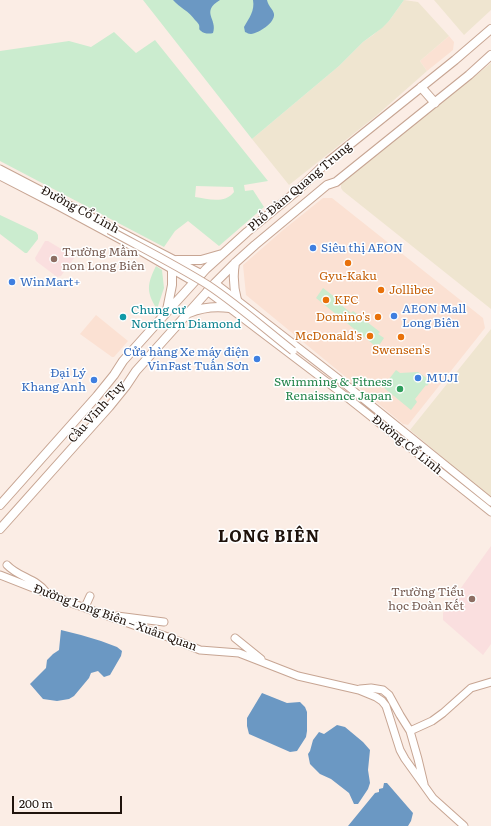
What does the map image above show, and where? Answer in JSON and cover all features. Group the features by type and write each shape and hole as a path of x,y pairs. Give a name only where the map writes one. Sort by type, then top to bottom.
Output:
{"highway":[{"name":"Phố Đàm Quang Trung","path":"123,361 194,282 224,253 297,191 323,166 455,60 491,29"},
{"name":"Phố Đàm Quang Trung","path":"136,371 234,263 327,185 336,182 491,56"},
{"path":"421,87 434,103"},
{"path":"177,260 202,260 224,253"},
{"path":"234,263 235,291 237,300"},
{"path":"166,313 171,295 172,270"},
{"path":"187,314 195,310 208,307 230,308"},
{"name":"Cầu Vĩnh Tuy","path":"0,497 63,426 114,376 123,361"},
{"name":"Cầu Vĩnh Tuy","path":"0,529 80,440 122,383 136,371"},
{"name":"Cầu Vĩnh Tuy","path":"0,505 95,394"},
{"name":"Cầu Vĩnh Tuy","path":"0,521 107,405"}],"main road":[{"name":"Đường Cổ Linh","path":"0,169 86,217 194,282"},
{"name":"Đường Cổ Linh","path":"0,176 177,260 202,274"},
{"path":"86,217 210,286 293,351 308,368"},
{"path":"172,270 177,260"},
{"name":"Đường Cổ Linh","path":"215,283 357,394 491,502"},
{"name":"Đường Cổ Linh","path":"207,291 380,423 491,512"},
{"path":"230,308 237,300"},
{"path":"293,351 315,361"},
{"path":"7,566 12,571 40,586 48,594"},
{"name":"Đường Long Biên – Xuân Quan","path":"0,575 200,650 239,653 310,682 359,690 376,697 384,704 400,750 405,759 433,798 464,826"},
{"path":"85,607 90,596"},
{"path":"104,614 164,622"},
{"path":"235,638 266,663"},
{"path":"410,731 437,718 471,688 491,682"},
{"path":"359,690 371,688 383,690 392,700 410,731 424,786"}],"shaded area":[{"path":"404,0 418,2 449,36 420,61 427,71 376,116 289,185 252,139 339,66 363,42 389,21"},
{"path":"434,0 491,0 491,10 464,35"},
{"path":"449,36 454,42 453,50 427,71 420,61"},
{"path":"491,63 491,309 343,191 341,184 343,180"},
{"path":"323,198 332,198 483,318 485,328 408,425 403,424 246,295 243,265"},
{"name":"Trường Mầm non Long Biên","path":"45,241 48,241 74,258 61,276 57,277 36,261 35,258"},
{"path":"96,315 128,341 114,357 80,334"},
{"path":"491,329 491,498 410,430"},
{"name":"Trường Tiểu học Đoàn Kết","path":"491,546 491,644 483,655 443,620 443,613"}],"green space":[{"path":"143,0 404,0 382,28 363,42 339,66 252,139"},
{"path":"114,32 136,53 155,40 268,181 244,185 245,191 253,190 264,207 219,246 188,221 175,231 164,247 0,161 0,51 69,41 91,47","holes":["196,186 233,187 234,192 226,198 216,200 195,197"]},
{"path":"0,215 36,232 38,239 27,253 0,234"},
{"path":"156,266 162,270 164,288 157,309 149,293 149,283"},
{"path":"323,288 351,313 353,311 380,332 378,334 384,338 380,344 374,345 316,298"},
{"path":"396,370 400,373 418,372 428,379 427,382 429,383 415,399 417,402 411,410 383,387"}],"water":[{"path":"173,0 220,0 214,4 210,12 214,28 213,33 209,34 202,32 193,17"},
{"path":"253,0 267,0 273,11 274,17 266,27 258,32 250,34 245,32 244,27 252,11"},
{"path":"61,630 117,647 122,651 121,656 110,675 104,677 98,671 91,673 89,678 74,696 69,699 57,701 43,699 30,684 46,668 47,660 59,650"},
{"path":"262,693 287,703 300,702 305,707 307,712 306,737 297,751 290,752 249,734 247,718"},
{"path":"337,725 345,727 370,750 368,770 370,783 368,789 358,804 354,804 349,793 331,779 320,774 310,764 308,754 313,740 319,732 324,734"},
{"path":"384,783 387,783 413,813 408,826 348,826 375,793 379,792 379,789 383,788"}],"place":[{"name":"Siêu thị AEON","path":"313,248"},
{"name":"Trường Mầm non Long Biên","path":"54,259"},
{"name":"Gyu-Kaku","path":"348,263"},
{"name":"WinMart+","path":"12,282"},
{"name":"Jollibee","path":"381,290"},
{"name":"KFC","path":"326,300"},
{"name":"AEON Mall Long Biên","path":"394,316"},
{"name":"Chung cư Northern Diamond","path":"123,317"},
{"name":"Domino's","path":"378,317"},
{"name":"McDonald's","path":"370,336"},
{"name":"Swensen's","path":"401,337"},
{"name":"Cửa hàng Xe máy điện VinFast Tuấn Sơn","path":"257,359"},
{"name":"MUJI","path":"418,378"},
{"name":"Đại Lý Khang Anh","path":"94,380"},
{"name":"Swimming & Fitness Renaissance Japan","path":"400,389"},
{"name":"Trường Tiểu học Đoàn Kết","path":"472,599"}],"district":[{"name":"LONG BIÊN","path":"269,537"}]}
